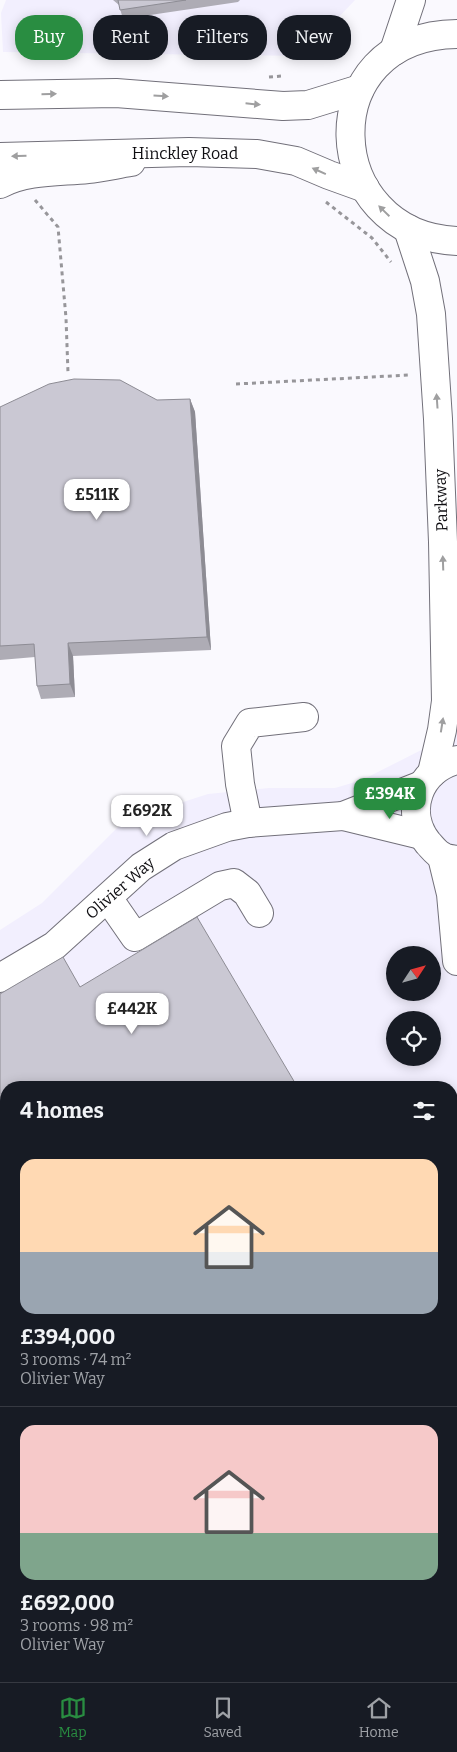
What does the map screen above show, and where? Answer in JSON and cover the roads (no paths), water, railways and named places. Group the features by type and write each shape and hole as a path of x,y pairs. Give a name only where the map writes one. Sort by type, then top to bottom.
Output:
{"main road":[{"path":"394,51 411,0"},
{"path":"457,34 426,37 383,58 370,72 360,89 352,107 349,127 355,168 365,188 385,213 408,229 442,240 457,241"},
{"path":"0,95 116,93 283,106 308,105 360,89"},
{"path":"0,184 29,174 91,169 189,152"},
{"name":"Hinckley Road","path":"0,156 189,152 257,154 296,161 365,188"},
{"name":"Parkway","path":"408,229 425,281 431,314 443,542 446,700 442,730 427,779 416,801 416,819 421,835"},
{"path":"248,823 240,784 236,746 250,723 304,717"},
{"name":"Olivier Way","path":"343,816 427,779 449,762 457,760"},
{"name":"Olivier Way","path":"0,978 54,946 141,867 174,846 227,827 248,823 343,816 421,835"},
{"path":"421,835 432,848 450,858 450,885 457,961"},
{"path":"108,898 135,937 220,886 234,883 247,894 259,913"}]}
